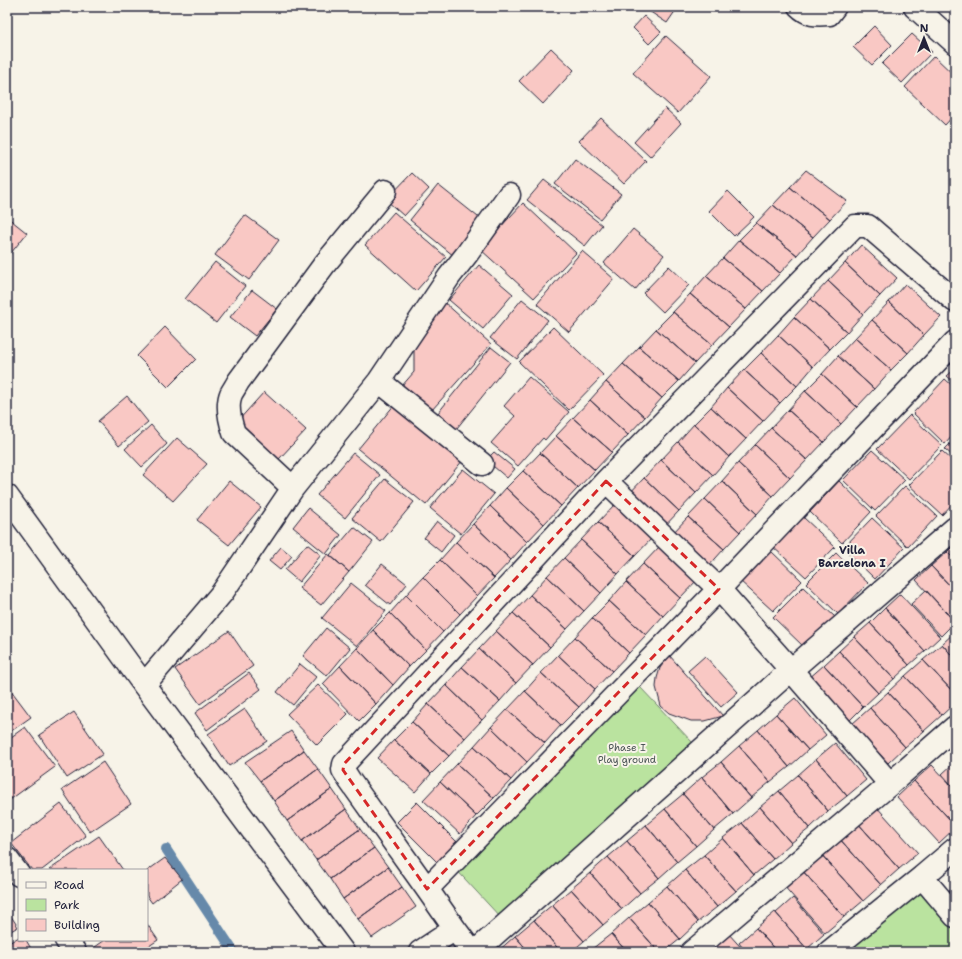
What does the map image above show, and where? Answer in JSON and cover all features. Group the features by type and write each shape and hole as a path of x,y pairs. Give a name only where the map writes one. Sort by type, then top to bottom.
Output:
{"street":[{"path":"915,7 955,42"},
{"path":"293,488 234,433 231,424 229,405 231,395 243,376 324,265 385,191"},
{"path":"144,685 222,592 293,488 378,381 449,277 509,195"},
{"path":"955,301 868,226 855,226 606,482 344,764 343,770 455,929 474,952 791,670 955,528"},
{"path":"427,888 719,589 955,342"},
{"path":"378,381 482,464"},
{"path":"606,482 719,589 890,784"},
{"path":"7,496 144,685 343,952"},
{"path":"692,952 955,727"},
{"path":"829,952 955,849"},
{"path":"7,859 18,875"},
{"path":"922,877 955,916"},
{"path":"420,952 455,929"},
{"path":"67,941 75,952"}],"lane":[{"path":"797,7 801,11 813,17 830,16 837,7"}],"highlighted area":[{"path":"606,481 719,589 427,889 343,770 344,764"}],"green space":[{"name":"Phase I Play ground","path":"640,687 693,743 501,918 452,865"},
{"path":"922,882 955,921 955,952 838,952"}],"building":[{"path":"643,7 678,7 667,23"},
{"path":"644,16 661,32 649,44 633,28"},
{"path":"874,26 892,45 872,65 853,47"},
{"path":"912,34 932,52 902,83 882,64"},
{"path":"666,36 711,76 678,113 633,73"},
{"path":"551,48 574,70 543,104 519,81"},
{"path":"934,56 955,76 955,114 945,125 905,87"},
{"path":"665,108 681,123 650,157 634,142"},
{"path":"601,118 646,161 624,184 579,141"},
{"path":"575,159 621,194 600,219 555,184"},
{"path":"806,170 847,201 830,219 790,187"},
{"path":"412,173 429,189 404,216 386,200"},
{"path":"544,180 602,225 585,246 527,200"},
{"path":"438,185 483,221 454,256 410,220"},
{"path":"790,187 830,219 813,237 773,205"},
{"path":"728,191 754,217 734,236 709,211"},
{"path":"523,203 576,253 534,298 480,249"},
{"path":"773,205 813,237 797,255 756,223"},
{"path":"394,212 446,257 416,291 365,245"},
{"path":"245,215 279,240 249,280 215,255"},
{"path":"7,217 27,233 7,258"},
{"path":"756,223 797,255 780,273 739,240"},
{"path":"633,229 664,255 635,290 604,263"},
{"path":"739,240 780,273 763,291 723,258"},
{"path":"861,245 897,278 880,296 845,263"},
{"path":"582,251 614,279 569,332 537,304"},
{"path":"723,258 763,291 746,309 706,276"},
{"path":"215,262 245,286 216,323 185,299"},
{"path":"845,263 880,296 863,314 828,281"},
{"path":"479,265 513,294 483,329 449,300"},
{"path":"669,266 689,285 663,312 643,293"},
{"path":"706,276 746,309 729,327 690,294"},
{"path":"828,281 863,314 847,332 811,299"},
{"path":"905,284 941,317 924,335 889,302"},
{"path":"252,290 277,309 255,336 230,317"},
{"path":"690,294 729,327 712,345 673,312"},
{"path":"522,299 548,320 517,359 490,338"},
{"path":"811,299 847,332 830,349 794,317"},
{"path":"444,302 491,344 431,411 401,387 414,372 414,338"},
{"path":"889,302 924,335 908,353 872,320"},
{"path":"673,312 712,345 695,363 656,329"},
{"path":"794,317 830,349 813,367 778,335"},
{"path":"872,320 908,353 891,370 855,338"},
{"path":"165,327 196,359 168,387 137,356"},
{"path":"553,327 603,375 569,410 519,362"},
{"path":"656,329 695,363 679,381 639,347"},
{"path":"778,335 813,367 797,386 761,353"},
{"path":"855,338 891,370 874,389 838,356"},
{"path":"491,347 510,362 453,433 434,418"},
{"path":"639,347 679,381 662,398 623,364"},
{"path":"761,353 797,386 780,403 744,370"},
{"path":"838,356 874,389 857,407 822,374"},
{"path":"623,364 662,398 645,417 606,382"},
{"path":"955,369 955,383 947,376"},
{"path":"744,370 780,403 763,421 727,388"},
{"path":"822,374 857,407 841,424 805,391"},
{"path":"529,377 569,412 545,440 543,438 518,466 491,443 515,416 504,406"},
{"path":"945,379 955,388 955,433 945,444 913,413"},
{"path":"606,382 645,417 628,435 590,400"},
{"path":"727,388 763,421 746,439 711,407"},
{"path":"805,391 841,424 824,442 788,410"},
{"path":"264,392 306,430 279,459 237,422"},
{"path":"127,396 148,422 119,446 98,421"},
{"path":"590,400 628,435 612,452 573,418"},
{"path":"395,404 463,460 426,505 358,449"},
{"path":"711,407 746,439 729,457 694,424"},
{"path":"788,410 824,442 807,460 771,428"},
{"path":"910,415 942,445 909,479 877,449"},
{"path":"573,418 612,452 595,470 556,436"},
{"path":"694,424 729,457 713,475 678,442"},
{"path":"151,425 167,444 142,467 125,449"},
{"path":"771,428 807,460 790,478 755,445"},
{"path":"556,436 595,470 578,488 540,453"},
{"path":"177,438 207,464 173,501 143,475"},
{"path":"955,439 955,458 945,449"},
{"path":"678,442 713,475 696,493 661,460"},
{"path":"755,445 790,478 773,496 738,463"},
{"path":"872,450 905,480 875,511 843,480"},
{"path":"942,451 955,463 955,501 942,515 909,485"},
{"path":"494,452 515,469 507,478 486,460"},
{"path":"353,453 380,475 345,518 317,495"},
{"path":"540,453 578,488 561,506 523,471"},
{"path":"661,460 696,493 679,511 644,478"},
{"path":"738,463 773,496 757,514 722,481"},
{"path":"463,469 494,494 461,534 430,508"},
{"path":"523,471 561,506 544,524 506,488"},
{"path":"644,478 679,511 663,528 627,496"},
{"path":"385,479 414,502 381,542 352,518"},
{"path":"229,481 261,507 229,545 197,520"},
{"path":"722,481 757,514 740,532 705,499"},
{"path":"839,481 871,512 842,543 810,512"},
{"path":"905,486 937,516 908,547 876,516"},
{"path":"506,488 544,524 527,542 490,506"},
{"path":"705,499 740,532 724,549 688,517"},
{"path":"615,504 652,538 635,556 598,522"},
{"path":"490,506 527,542 511,560 473,524"},
{"path":"308,508 341,535 326,554 293,527"},
{"path":"688,517 724,549 707,568 671,535"},
{"path":"803,517 835,547 806,577 773,547"},
{"path":"872,518 904,548 875,579 843,548"},
{"path":"437,521 454,535 441,552 424,538"},
{"path":"598,522 635,556 618,574 581,540"},
{"path":"473,524 511,560 494,578 456,542"},
{"path":"354,527 373,542 349,572 330,555"},
{"path":"581,540 618,574 601,593 564,558"},
{"path":"456,542 494,578 477,596 440,560"},
{"path":"307,544 321,555 299,582 285,570"},
{"path":"955,544 955,560 947,552"},
{"path":"660,546 697,580 680,598 643,564"},
{"path":"281,547 292,556 280,570 269,561"},
{"path":"770,550 802,581 773,611 740,581"},
{"path":"947,552 955,560 955,591 931,566"},
{"path":"836,553 868,583 838,614 806,583"},
{"path":"328,554 349,572 321,605 299,588"},
{"path":"564,558 601,593 584,611 547,576"},
{"path":"440,560 477,596 460,614 423,577"},
{"path":"382,564 407,584 390,605 365,585"},
{"path":"643,564 680,598 663,616 626,582"},
{"path":"931,566 955,591 955,622 916,580"},
{"path":"547,576 584,611 567,629 530,595"},
{"path":"423,577 460,614 443,632 406,595"},
{"path":"626,582 663,616 646,635 609,601"},
{"path":"351,583 386,611 357,646 322,618"},
{"path":"803,587 835,617 805,648 773,617"},
{"path":"926,590 955,622 941,636 911,604"},
{"path":"900,594 940,637 925,651 885,608"},
{"path":"406,595 443,632 426,650 390,613"},
{"path":"530,595 567,629 550,647 513,613"},
{"path":"609,601 646,635 629,653 592,618"},
{"path":"885,608 925,651 909,665 870,623"},
{"path":"390,613 426,650 409,667 373,630"},
{"path":"513,613 550,647 533,665 496,631"},
{"path":"592,618 629,653 612,671 575,637"},
{"path":"870,623 909,665 894,679 854,637"},
{"path":"326,628 350,648 327,676 303,656"},
{"path":"373,630 409,667 393,685 357,648"},
{"path":"229,631 253,666 200,704 175,669"},
{"path":"496,631 533,665 516,683 479,649"},
{"path":"955,632 955,659 942,644"},
{"path":"575,637 612,671 595,689 558,655"},
{"path":"854,637 894,679 878,693 839,651"},
{"path":"942,644 955,659 955,694 923,660"},
{"path":"357,648 393,685 376,704 340,666"},
{"path":"479,649 516,683 500,701 462,667"},
{"path":"839,651 878,693 863,707 824,665"},
{"path":"558,655 595,689 579,707 541,673"},
{"path":"669,655 723,716 705,721 691,721 669,713 661,706 656,687 657,678 660,668"},
{"path":"705,656 738,692 721,707 688,671"},
{"path":"923,660 955,694 955,703 942,715 905,676"},
{"path":"300,664 316,677 293,705 277,692"},
{"path":"824,665 863,707 848,722 808,679"},
{"path":"340,666 376,704 359,721 323,684"},
{"path":"462,667 500,701 482,720 446,685"},
{"path":"249,673 261,689 207,730 195,713"},
{"path":"541,673 579,707 561,725 525,691"},
{"path":"905,676 942,715 924,731 888,692"},
{"path":"7,685 31,717 7,734"},
{"path":"318,685 348,714 317,745 287,714"},
{"path":"446,685 482,720 465,738 428,704"},
{"path":"525,691 561,725 545,743 507,710"},
{"path":"888,692 924,731 905,747 870,708"},
{"path":"795,698 826,735 808,750 776,714"},
{"path":"428,704 465,738 449,756 412,722"},
{"path":"870,708 905,747 888,763 852,724"},
{"path":"245,709 267,741 229,766 208,734"},
{"path":"507,710 545,743 527,762 491,727"},
{"path":"74,712 103,754 67,778 39,735"},
{"path":"776,714 808,750 789,767 758,730"},
{"path":"412,722 449,756 431,774 394,740"},
{"path":"25,727 55,767 7,802 7,740"},
{"path":"491,727 527,762 511,780 474,746"},
{"path":"758,730 789,767 770,782 739,746"},
{"path":"291,731 304,750 260,781 245,762"},
{"path":"394,740 431,774 415,792 377,758"},
{"path":"835,743 866,780 847,796 816,759"},
{"path":"474,746 511,780 494,798 457,764"},
{"path":"739,746 770,782 751,798 721,762"},
{"path":"304,750 318,769 274,801 260,781"},
{"path":"816,759 847,796 828,811 798,775"},
{"path":"103,762 131,804 90,832 62,790"},
{"path":"721,762 751,798 733,814 702,777"},
{"path":"955,762 955,789 942,774"},
{"path":"457,764 494,798 476,816 440,782"},
{"path":"932,765 955,789 955,825 914,781"},
{"path":"318,769 332,789 287,821 274,801"},
{"path":"798,775 828,811 810,828 779,791"},
{"path":"702,777 733,814 714,830 683,794"},
{"path":"914,781 955,825 955,828 939,843 897,797"},
{"path":"440,782 476,816 460,834 423,800"},
{"path":"332,789 346,809 302,841 287,821"},
{"path":"779,791 810,828 791,843 760,807"},
{"path":"683,794 714,830 696,846 665,809"},
{"path":"417,802 457,842 437,862 397,822"},
{"path":"61,804 86,836 43,869 31,869 11,843"},
{"path":"875,805 918,853 899,869 856,821"},
{"path":"760,807 791,843 773,859 742,823"},
{"path":"346,809 360,829 316,860 302,841"},
{"path":"665,809 696,846 677,862 646,825"},
{"path":"856,821 899,869 881,885 838,837"},
{"path":"742,823 773,859 754,875 723,838"},
{"path":"646,825 677,862 659,878 627,841"},
{"path":"360,829 374,848 330,879 316,860"},
{"path":"99,836 122,869 50,869"},
{"path":"838,837 881,885 863,901 820,853"},
{"path":"723,838 754,875 736,891 704,855"},
{"path":"627,841 659,878 640,893 608,857"},
{"path":"374,848 388,867 343,899 330,879"},
{"path":"820,853 863,901 844,917 801,869"},
{"path":"704,855 736,891 717,907 685,870"},
{"path":"608,857 640,893 622,909 590,873"},
{"path":"165,858 182,879 152,903 148,897 148,870"},
{"path":"388,867 402,887 358,919 343,899"},
{"path":"801,869 844,917 825,933 783,885"},
{"path":"685,870 717,907 698,922 667,886"},
{"path":"590,873 622,909 603,925 571,889"},
{"path":"955,885 955,905 945,894"},
{"path":"667,886 698,922 680,939 648,902"},
{"path":"402,887 416,907 372,938 358,919"},
{"path":"571,889 603,925 584,941 552,905"},
{"path":"793,898 824,934 807,949 776,913"},
{"path":"648,902 680,939 664,952 659,952 629,918"},
{"path":"552,905 584,941 571,952 561,952 534,920"},
{"path":"7,910 18,927 7,933"},
{"path":"775,912 807,949 803,952 777,952 756,928"},
{"path":"629,918 659,952 627,952 611,934"},
{"path":"534,920 561,952 529,952 515,936"},
{"path":"148,925 158,940 140,952 88,952 104,941 148,941"},
{"path":"756,928 777,952 746,952 739,943"},
{"path":"728,933 745,952 712,952 710,949"},
{"path":"611,934 627,952 594,952 592,949"},
{"path":"515,936 529,952 497,952"},
{"path":"18,938 18,941 27,941 33,952 7,952 7,944"}],"waterway":[{"path":"166,849 234,952"}],"district":[{"name":"Villa Barcelona I","path":"852,556"}]}
